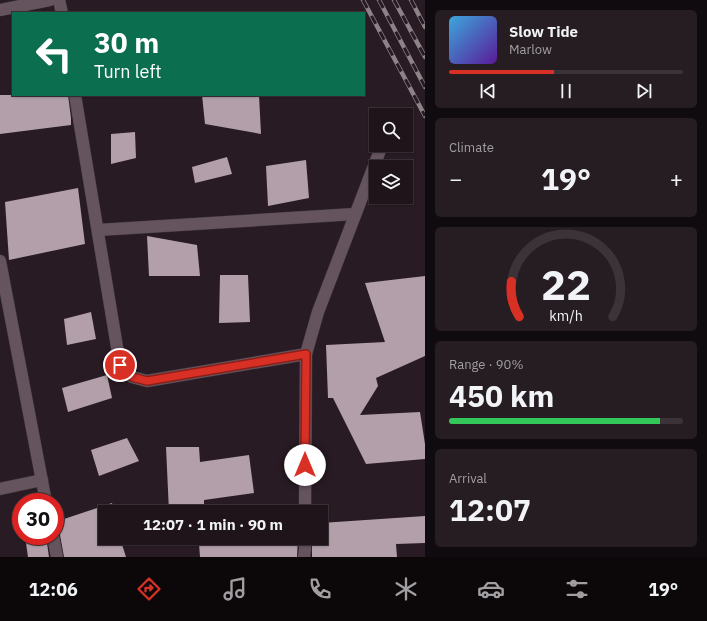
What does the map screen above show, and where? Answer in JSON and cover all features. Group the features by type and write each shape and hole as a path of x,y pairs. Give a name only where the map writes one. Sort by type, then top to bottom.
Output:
{"street":[{"path":"0,10 50,0"},
{"path":"60,0 62,12"},
{"path":"75,96 120,365 132,377 147,381 306,354"},
{"path":"305,505 306,354 318,312 379,152"},
{"path":"98,230 355,214"},
{"path":"0,261 44,493"},
{"path":"0,489 42,480"},
{"path":"55,545 57,557"},
{"path":"304,557 305,545"}],"building":[{"path":"0,95 68,96 71,125 0,134"},
{"path":"202,96 259,96 261,134 205,124"},
{"path":"135,132 136,158 111,164 111,134"},
{"path":"227,157 232,174 195,183 192,167"},
{"path":"306,160 309,198 268,206 266,166"},
{"path":"78,188 85,244 9,260 5,202"},
{"path":"147,236 197,245 200,276 149,276"},
{"path":"220,275 248,275 250,322 219,323"},
{"path":"425,276 425,356 376,378 378,386 360,415 420,412 425,444 425,459 366,464 333,398 328,398 326,345 385,342 365,283"},
{"path":"91,312 96,339 67,345 64,319"},
{"path":"107,375 112,398 68,412 62,388"},
{"path":"127,438 139,461 99,476 91,450"},
{"path":"166,447 199,447 200,462 249,455 254,493 204,500 204,505 169,505"},
{"path":"98,508 98,545 122,545 126,557 64,557 62,545 64,545 64,519"},
{"path":"425,516 425,543 396,544 397,557 312,557 312,545 328,545 328,523"},
{"path":"26,545 47,545 49,557 28,557"},
{"path":"199,545 298,545 297,557 200,557"}],"railway":[{"path":"363,0 425,116"},
{"path":"379,0 425,87"},
{"path":"394,0 425,57"},
{"path":"411,0 425,27"}],"route":[{"path":"120,365 132,377 147,381 306,354 305,465"}]}
